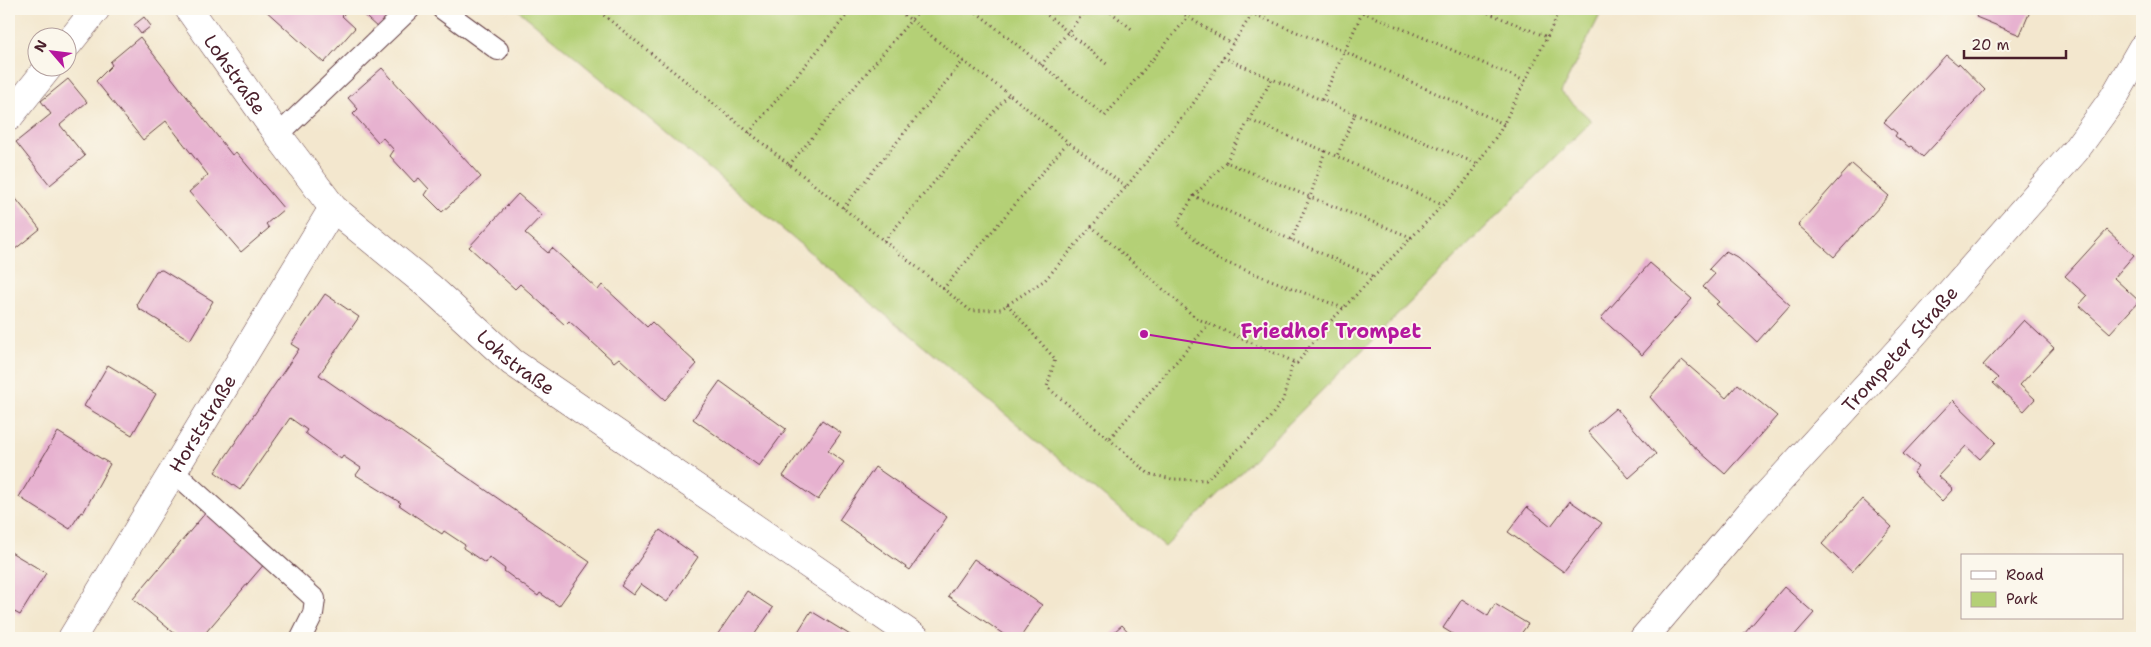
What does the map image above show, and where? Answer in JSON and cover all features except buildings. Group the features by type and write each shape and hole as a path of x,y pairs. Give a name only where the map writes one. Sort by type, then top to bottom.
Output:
{"street":[{"path":"78,32 96,9"},
{"name":"Lohstraße","path":"189,9 278,135 333,208 431,288 512,362 916,638"},
{"name":"Trompeter Straße","path":"1644,638 1750,512 1912,336 2075,151 2114,97 2142,48"},
{"path":"9,117 40,78"},
{"name":"Horststraße","path":"72,638 333,208"}],"lane":[{"path":"278,135 410,9"},
{"path":"442,9 498,50"},
{"path":"174,472 316,599 313,614 302,638"}],"path":[{"path":"596,9 971,311 1001,309 1045,280 1126,187 1195,101 1252,11 1504,124"},
{"path":"749,133 852,9"},
{"path":"896,9 1126,187"},
{"path":"789,165 920,9"},
{"path":"977,9 1041,65 1105,116 1188,17"},
{"path":"1040,9 1069,31 1109,66"},
{"path":"1041,65 1087,9"},
{"path":"1107,9 1133,30"},
{"path":"1177,9 1232,44"},
{"path":"1479,9 1547,37"},
{"path":"1091,226 1196,318 1297,363 1325,327 1413,238 1464,183 1504,124 1561,9"},
{"path":"1322,100 1364,10 1525,81"},
{"path":"1224,57 1354,114 1478,164"},
{"path":"843,208 963,61"},
{"path":"1272,79 1226,162 1194,196 1177,223 1217,259 1344,308"},
{"path":"884,241 1008,94"},
{"path":"1337,156 1354,114"},
{"path":"1249,120 1337,156 1443,205"},
{"path":"943,289 1068,142"},
{"path":"1292,240 1310,197 1325,151"},
{"path":"1226,162 1413,238"},
{"path":"1194,196 1374,277"},
{"path":"1007,304 1055,359 1047,387 1149,474 1172,479 1206,480 1266,423 1283,400 1293,362"},
{"path":"1109,439 1209,324"}],"green space":[{"path":"517,9 1603,9 1561,92 1592,121 1165,547"}],"place":[{"name":"Friedhof Trompet","path":"1144,334"}]}
